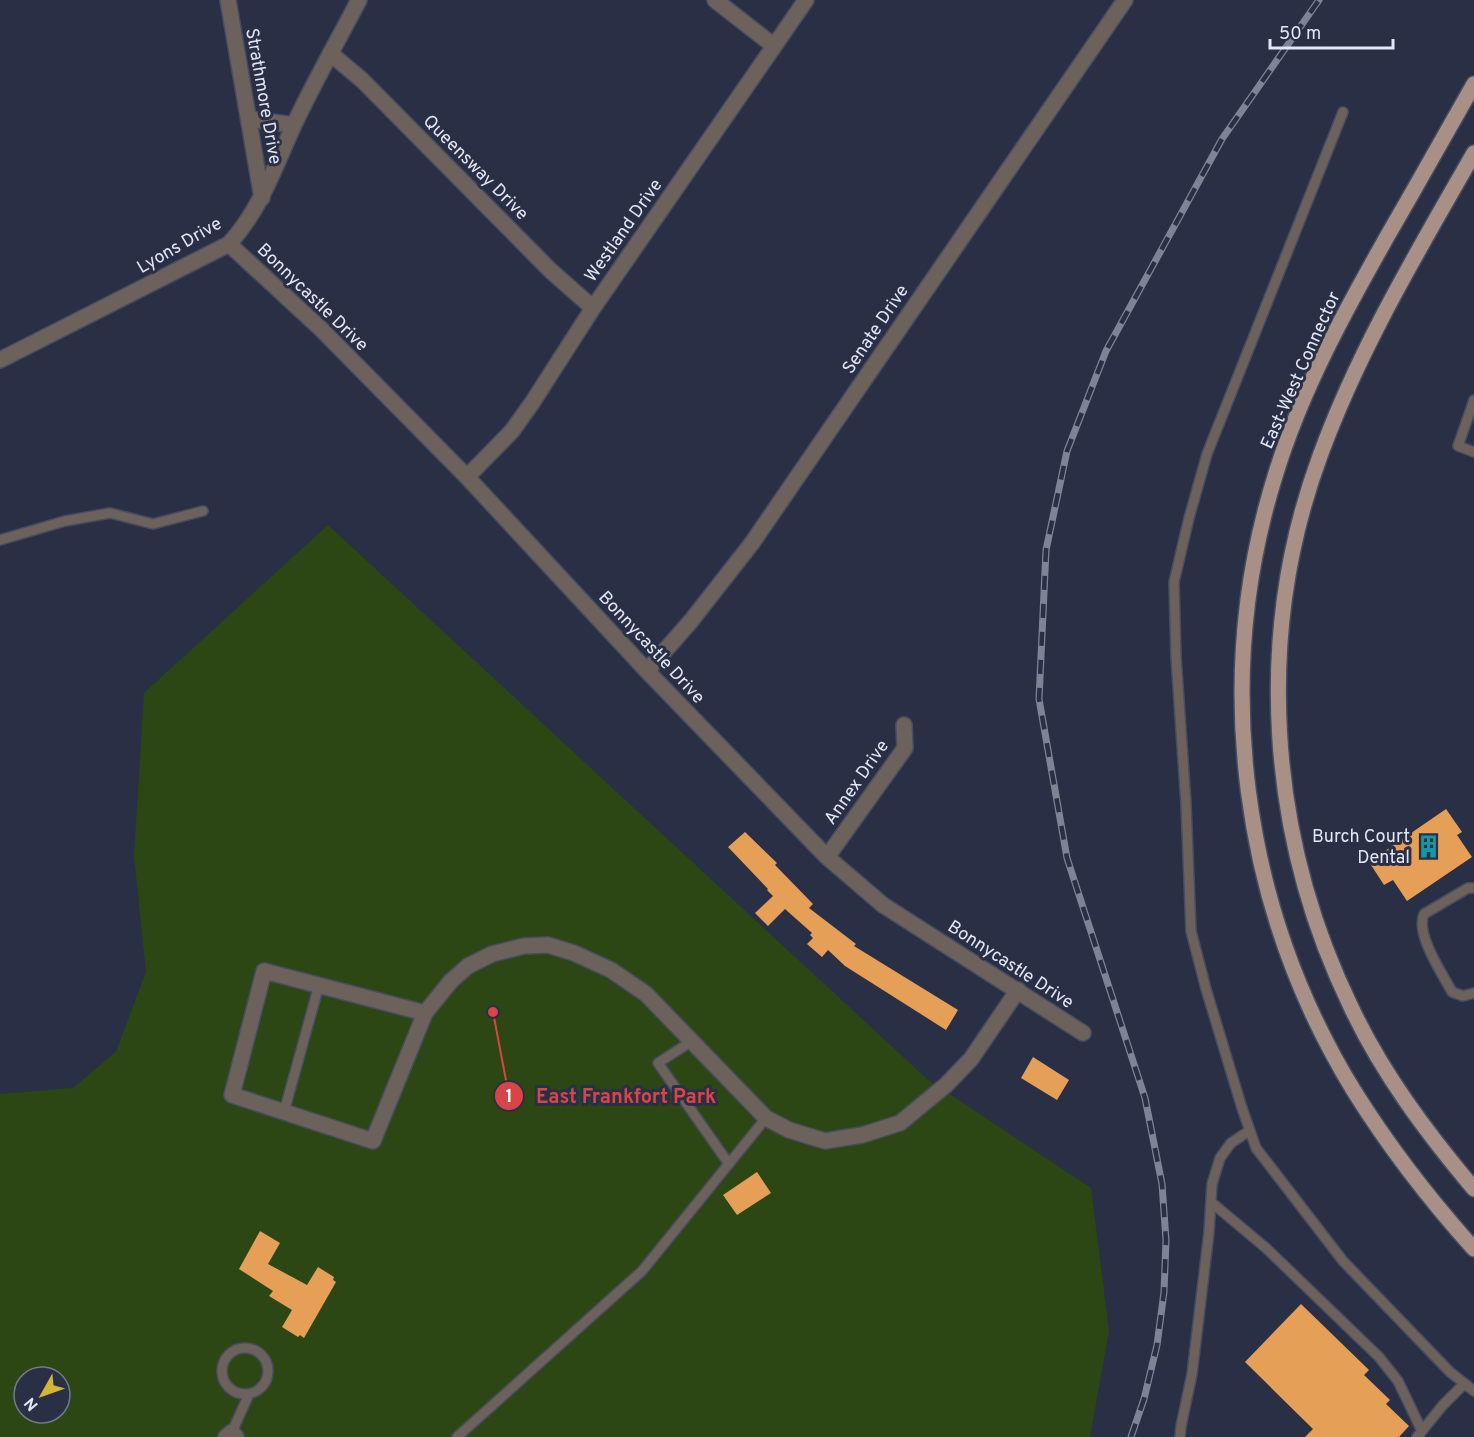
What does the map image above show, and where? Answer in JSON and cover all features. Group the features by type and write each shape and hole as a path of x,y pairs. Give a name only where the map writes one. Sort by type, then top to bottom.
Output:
{"main road":[{"name":"East-West Connector","path":"1474,84 1344,315 1296,418 1273,483 1261,526 1250,583 1243,639 1241,697 1250,809 1263,870 1279,927 1299,983 1348,1081 1386,1140 1422,1188 1474,1249"},
{"path":"1474,153 1361,358 1319,457 1303,508 1291,560 1283,610 1278,712 1287,812 1306,892 1330,960 1351,1008 1377,1055 1406,1100 1474,1189"}],"street":[{"name":"Strathmore Drive","path":"228,0 262,198"},
{"name":"Lyons Drive","path":"0,360 229,244 246,226 262,198 294,125 358,0"},
{"path":"715,0 774,46"},
{"name":"Westland Drive","path":"467,477 512,431 532,403 593,308 806,0"},
{"name":"Senate Drive","path":"647,671 691,621 752,543 1125,0"},
{"name":"Queensway Drive","path":"331,54 362,80 551,271 593,308"},
{"path":"249,119 294,125"},
{"name":"Bonnycastle Drive","path":"229,244 321,329 467,477 647,671 827,857 883,905 1083,1033"},
{"name":"Annex Drive","path":"827,857 905,748 904,725"},
{"path":"425,1013 264,971 232,1095 373,1141 425,1013 451,981 468,966 492,954 524,946 548,945 574,953 611,970 646,994 766,1118 789,1130 825,1140 862,1135 900,1122 946,1085 971,1059 1018,990"}],"lane":[{"path":"1343,112 1207,454 1174,582 1191,931 1206,989 1256,1148 1343,1261 1450,1372 1474,1391"},
{"path":"1474,400 1458,446 1474,452"},
{"path":"0,540 65,521 110,513 153,524 203,511"},
{"path":"1471,888 1424,915 1421,922 1424,936 1452,992 1463,996 1474,993"},
{"path":"284,1112 319,985"},
{"path":"692,1041 658,1063 729,1164"},
{"path":"457,1437 642,1271 766,1118"},
{"path":"1180,1437 1192,1374 1212,1184 1220,1158 1231,1143 1250,1131"},
{"path":"1211,1202 1266,1248 1379,1358 1398,1381 1419,1433 1464,1383"},
{"path":"231,1435 249,1394 262,1388 267,1381 268,1367 262,1354 249,1347 241,1348 227,1356 222,1371 227,1386 233,1391 249,1394"}],"green space":[{"path":"328,525 927,1079 1091,1188 1109,1331 1090,1437 0,1437 0,1094 73,1088 116,1052 146,972 134,856 144,693"}],"building":[{"name":"Burch Court Dental","path":"1446,809 1462,832 1457,835 1472,857 1407,901 1393,880 1384,885 1369,862"},
{"path":"745,832 777,863 775,865 813,904 809,908 856,944 854,946 958,1010 946,1030 845,966 828,950 822,957 807,944 813,938 810,935 812,933 785,909 768,926 755,913 773,896 728,847"},
{"path":"1033,1057 1069,1080 1057,1100 1021,1078"},
{"path":"757,1172 771,1193 737,1215 723,1195"},
{"path":"260,1231 280,1243 268,1264 307,1285 318,1267 334,1277 333,1280 336,1282 304,1338 282,1327 292,1310 269,1296 273,1291 239,1269"},
{"path":"1301,1304 1369,1370 1364,1375 1390,1400 1386,1404 1409,1426 1399,1437 1305,1437 1313,1429 1245,1362"}],"railway":[{"path":"1131,1437 1144,1399 1157,1345 1164,1292 1166,1240 1162,1184 1145,1098 1067,858 1039,699 1046,550 1067,451 1106,351 1222,139 1319,0"}],"place":[{"name":"Burch Court Dental","path":"1428,846"},
{"name":"East Frankfort Park","path":"493,1012"}]}
